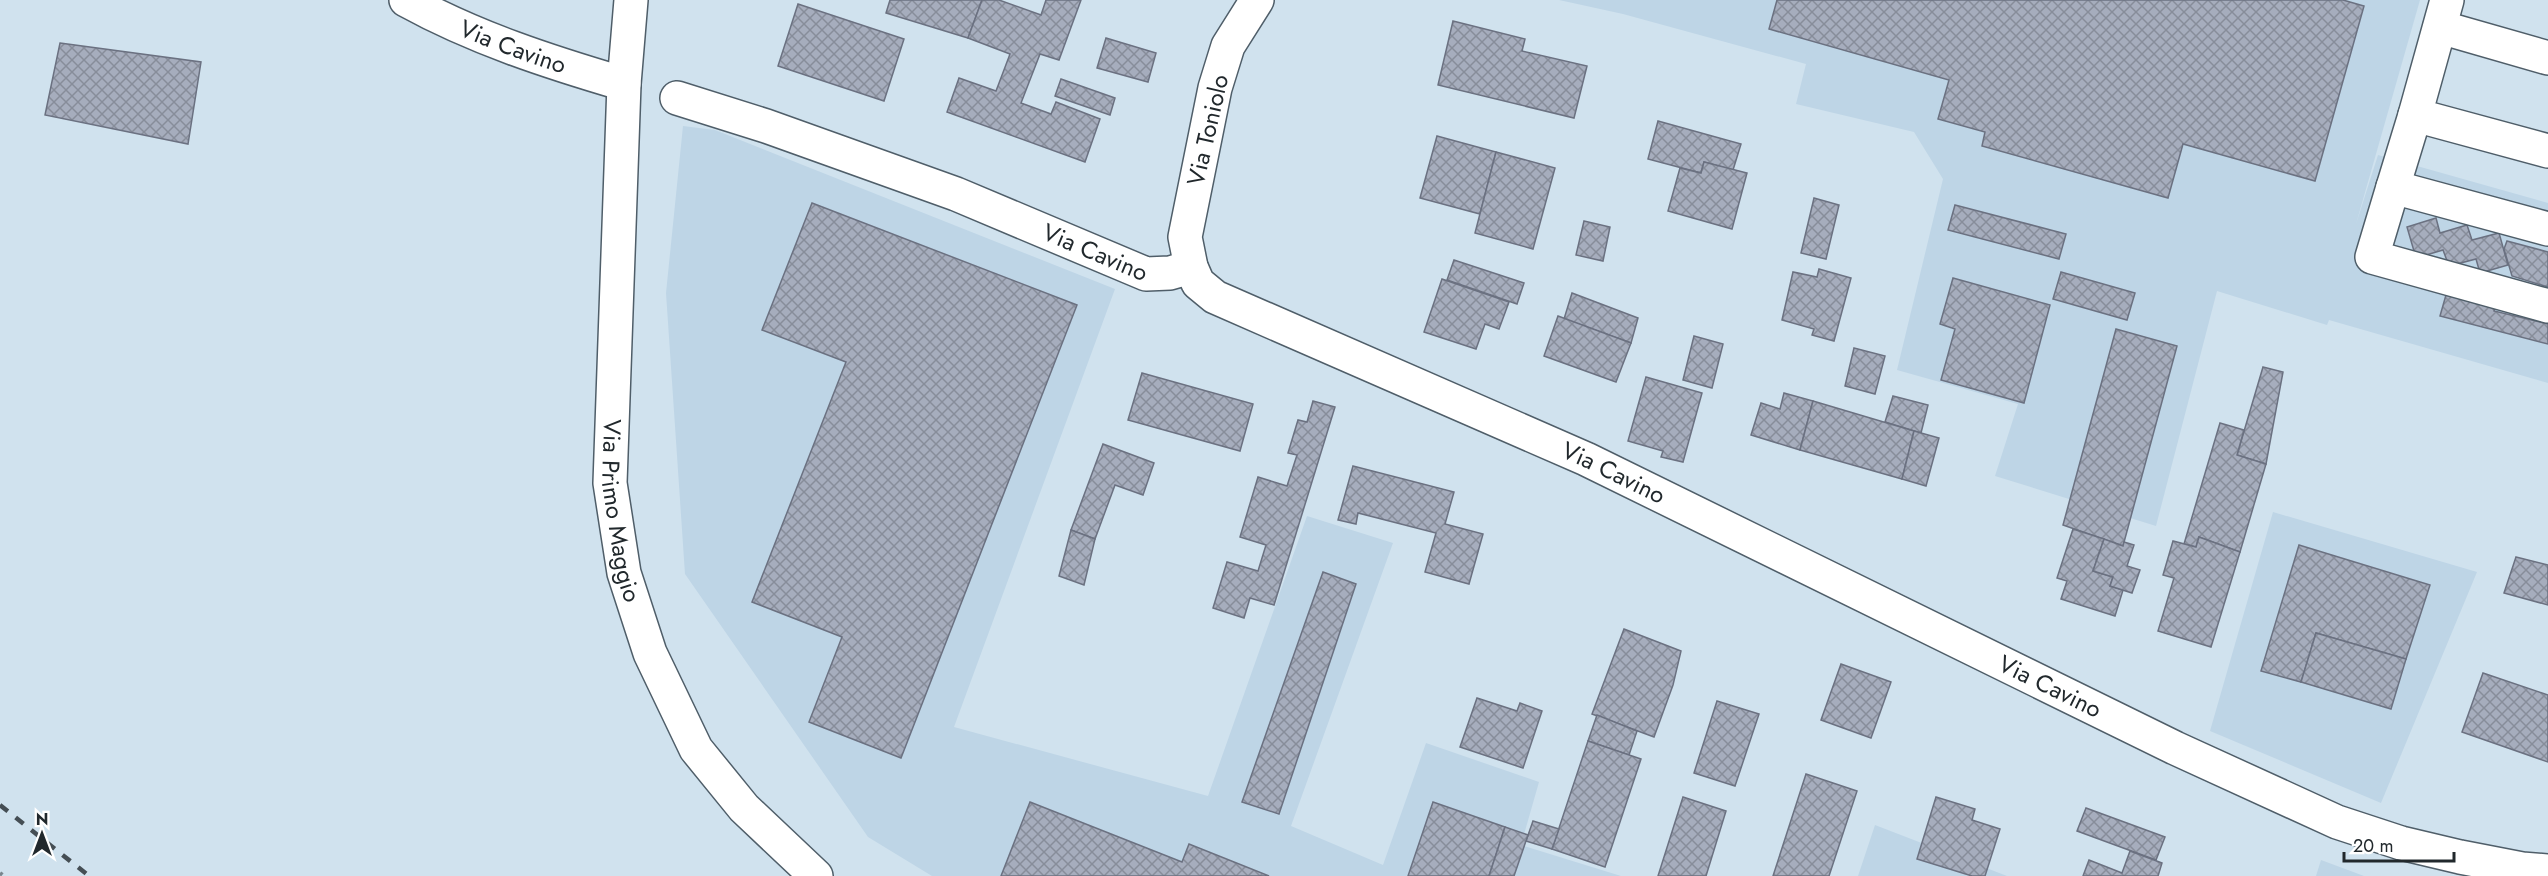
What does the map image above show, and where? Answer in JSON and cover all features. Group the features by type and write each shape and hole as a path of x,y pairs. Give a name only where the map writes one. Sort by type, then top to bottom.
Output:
{"street":[{"name":"Via Cavino","path":"406,0 449,24 564,66 624,84"},
{"name":"Via Primo Maggio","path":"631,0 624,84 610,483 624,573 650,652 696,749 744,808 816,876"},
{"name":"Via Toniolo","path":"1191,267 1185,237 1215,88 1228,46 1257,0"},
{"path":"2548,58 2444,13 2372,257 2548,306"},
{"name":"Via Cavino","path":"677,98 766,126 956,194 1146,274 1170,273 1191,267 1198,283 1215,297 1586,459 2175,748 2337,822 2401,843 2460,857 2548,871"},
{"path":"2415,115 2548,151"},
{"path":"2393,188 2548,229"}],"path":[{"path":"0,873 4,876"}],"shaded area":[{"path":"1559,0 2420,0 2356,224 2378,155 2548,203 2548,383 2329,320 2327,325 2217,291 2156,526 1995,476 2018,404 1897,370 1943,179 1914,132 1796,104 1806,64 1623,14"},
{"path":"683,126 715,130 1115,289 954,727 1208,796 1307,516 1393,543 1291,826 1383,865 1426,743 1539,782 1521,845 1621,876 932,876 868,837 685,574 666,293"},
{"path":"2273,512 2477,572 2381,803 2210,731"},
{"path":"1875,825 2007,876 1858,876"},
{"path":"2321,860 2364,876 2316,876"}],"building":[{"path":"890,0 982,0 968,38 886,13"},
{"path":"982,0 999,0 1041,15 1046,0 1081,0 1059,60 1040,54 1021,103 1051,114 1056,102 1100,119 1085,162 947,112 959,78 996,91 1010,54 968,38"},
{"path":"1777,0 2343,0 2364,6 2315,181 2183,144 2168,198 1982,146 1985,132 1938,119 1949,80 1769,29"},
{"path":"798,4 904,39 884,101 778,66"},
{"path":"1453,21 1525,39 1522,51 1587,66 1574,118 1438,85"},
{"path":"1106,38 1156,53 1148,82 1097,68"},
{"path":"60,43 201,62 188,144 45,115"},
{"path":"1061,79 1115,98 1110,115 1055,96"},
{"path":"1658,121 1741,144 1733,170 1704,162 1701,173 1648,159"},
{"path":"1437,136 1496,152 1480,214 1420,198"},
{"path":"1496,152 1555,168 1533,249 1475,233"},
{"path":"1704,162 1747,173 1732,229 1668,211 1680,168 1701,173"},
{"path":"1814,198 1839,205 1826,259 1801,253"},
{"path":"812,203 1077,305 901,758 809,722 842,637 752,602 846,362 762,330"},
{"path":"1955,205 2066,234 2059,259 1948,230"},
{"path":"2436,218 2440,233 2467,225 2472,240 2499,233 2508,265 2480,273 2476,259 2449,266 2443,250 2416,258 2407,227"},
{"path":"1584,221 1610,227 1603,261 1576,255"},
{"path":"2507,241 2548,252 2548,287 2512,276 2504,249"},
{"path":"1454,260 1524,283 1517,304 1447,280"},
{"path":"1819,269 1851,278 1834,341 1812,335 1814,329 1782,320 1793,272 1817,277"},
{"path":"2061,272 2135,293 2127,320 2053,299"},
{"path":"1953,278 2050,305 2024,403 1941,380 1955,329 1940,324"},
{"path":"1442,279 1509,302 1499,329 1485,324 1476,349 1424,332"},
{"path":"1572,293 1638,318 1631,343 1564,319"},
{"path":"2446,295 2495,307 2494,311 2548,324 2548,344 2440,316"},
{"path":"1558,316 1631,343 1616,382 1544,356"},
{"path":"2116,329 2177,346 2123,546 2063,525"},
{"path":"1694,336 1723,344 1712,388 1683,380"},
{"path":"1854,348 1885,356 1875,394 1845,386"},
{"path":"2263,367 2283,372 2266,464 2237,455"},
{"path":"1142,373 1253,404 1240,451 1128,420"},
{"path":"1646,377 1702,393 1683,462 1661,457 1663,451 1628,441"},
{"path":"1784,393 1813,401 1800,450 1751,435 1761,403 1780,409"},
{"path":"1893,396 1928,405 1921,433 1885,422"},
{"path":"1313,401 1335,407 1274,605 1250,598 1244,618 1213,608 1227,562 1258,571 1266,545 1240,537 1258,477 1287,486 1297,455 1288,453 1298,420 1307,422"},
{"path":"1813,401 1914,431 1902,479 1800,450"},
{"path":"2220,423 2244,430 2237,455 2266,464 2240,552 2199,537 2196,547 2184,544"},
{"path":"1914,431 1939,438 1926,486 1902,479"},
{"path":"1103,444 1154,463 1143,495 1115,485 1095,539 1071,530"},
{"path":"1353,466 1454,492 1445,524 1483,534 1469,584 1425,572 1436,533 1358,513 1356,524 1338,520"},
{"path":"2073,529 2104,539 2093,571 2113,577 2110,586 2123,590 2115,616 2061,599 2067,581 2057,578"},
{"path":"1071,530 1095,539 1084,585 1059,576"},
{"path":"2199,537 2240,552 2211,647 2158,631 2174,578 2163,575 2173,541 2196,547"},
{"path":"2104,539 2123,546 2124,542 2134,545 2127,566 2140,570 2132,593 2110,586 2113,577 2093,571"},
{"path":"2299,545 2430,585 2406,659 2316,633 2301,682 2261,671"},
{"path":"2516,557 2548,565 2548,605 2504,593"},
{"path":"1323,572 1356,584 1279,814 1242,802"},
{"path":"1624,629 1681,651 1673,685 1654,737 1592,714"},
{"path":"2316,633 2406,659 2391,709 2301,682"},
{"path":"1841,664 1891,682 1871,738 1821,720"},
{"path":"2483,673 2548,695 2548,762 2462,732"},
{"path":"1477,698 1517,711 1520,703 1542,711 1523,768 1460,747"},
{"path":"1717,701 1759,714 1735,786 1694,773"},
{"path":"1597,715 1637,731 1629,755 1588,741"},
{"path":"1588,741 1641,759 1605,867 1552,849"},
{"path":"1806,774 1857,791 1829,876 1773,876"},
{"path":"1683,797 1726,811 1706,876 1658,876"},
{"path":"1936,797 1975,809 1972,820 2000,829 1985,876 1972,876 1917,859"},
{"path":"1030,802 1182,862 1189,844 1269,876 1001,876"},
{"path":"1433,802 1505,827 1489,876 1408,876"},
{"path":"2086,808 2165,837 2156,860 2077,831"},
{"path":"1533,821 1559,829 1552,849 1526,841"},
{"path":"1505,827 1528,835 1514,876 1489,876"},
{"path":"2130,851 2162,863 2158,876 2083,876 2089,860 2122,873"}],"railway":[{"path":"0,805 89,876"}]}
